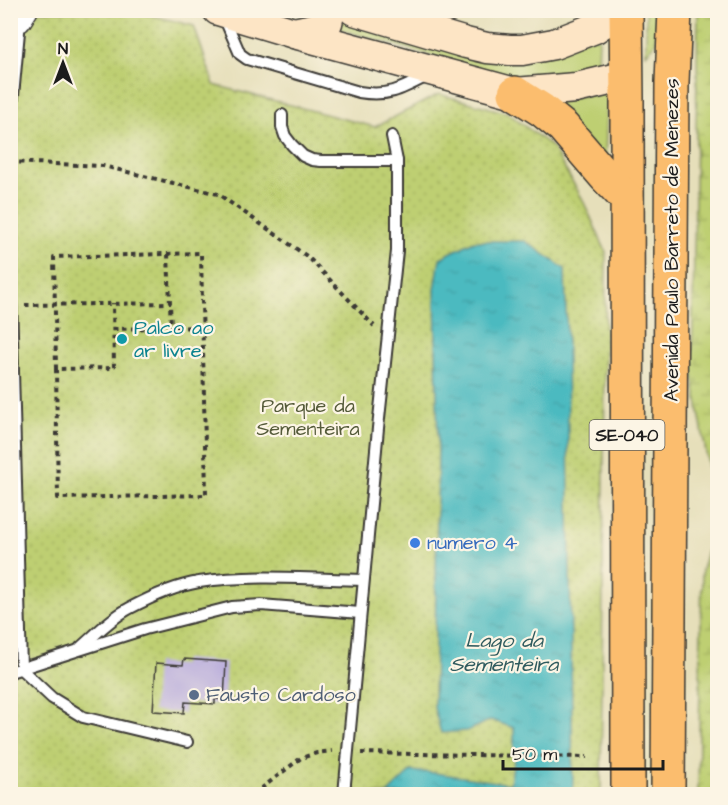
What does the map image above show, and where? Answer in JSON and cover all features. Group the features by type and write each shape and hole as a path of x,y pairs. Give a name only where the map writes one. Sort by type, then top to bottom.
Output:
{"main road":[{"path":"294,33 323,27 327,23 330,10"},
{"path":"354,10 487,48 522,50 554,44 570,38 595,28 624,10"},
{"name":"SE-040","path":"624,10 627,75 628,795"},
{"name":"Avenida Paulo Barreto de Menezes","path":"668,795 672,94 675,10"},
{"path":"220,11 515,93 563,127 627,199"},
{"path":"515,93 576,88 627,75 674,49"}],"lane":[{"path":"220,11 240,54 247,59 359,92 376,95 391,93 436,72"},
{"path":"10,128 21,14"},
{"path":"282,115 285,136 303,156 312,160 397,161"},
{"path":"344,795 363,579 397,251 397,161 392,136"},
{"path":"10,260 16,670"},
{"path":"75,652 130,608 166,592 196,583 237,578 363,579"},
{"path":"16,670 145,629 232,607 261,605 360,613"},
{"path":"16,670 52,698 83,717 187,742"}],"path":[{"path":"10,162 103,166 218,194 308,257 388,339"},
{"path":"201,253 206,495 58,498 54,257 168,254 201,253"},
{"path":"168,254 171,328"},
{"path":"56,369 114,368 113,303"},
{"path":"12,305 171,303"},
{"path":"113,329 202,327"},
{"path":"254,795 301,758 332,751 587,757"}],"green space":[{"name":"Parque da Sementeira","path":"10,11 134,11 194,26 214,85 375,127 439,94 508,113 552,147 582,198 606,252 601,794 11,794"},
{"path":"646,11 656,11 656,42 646,54"},
{"path":"698,11 718,11 717,794 698,794 702,570 715,520 692,371"},
{"path":"337,14 461,51 599,37 598,68 547,78 510,76 470,67 332,27"},
{"path":"607,93 605,166 543,100"}],"water":[{"name":"Lago da Sementeira","path":"474,241 525,241 565,269 573,794 387,794 411,771 510,784 514,760 514,728 491,720 467,731 441,733 434,708 438,451 435,290 440,258"}],"building":[{"path":"184,659 226,662 224,700 215,699 215,704 185,702 184,713 153,711 156,663 183,665"}],"place":[{"name":"Palco ao ar livre","path":"122,339"},
{"name":"numero 4","path":"415,543"},
{"name":"Fausto Cardoso","path":"194,695"}]}
